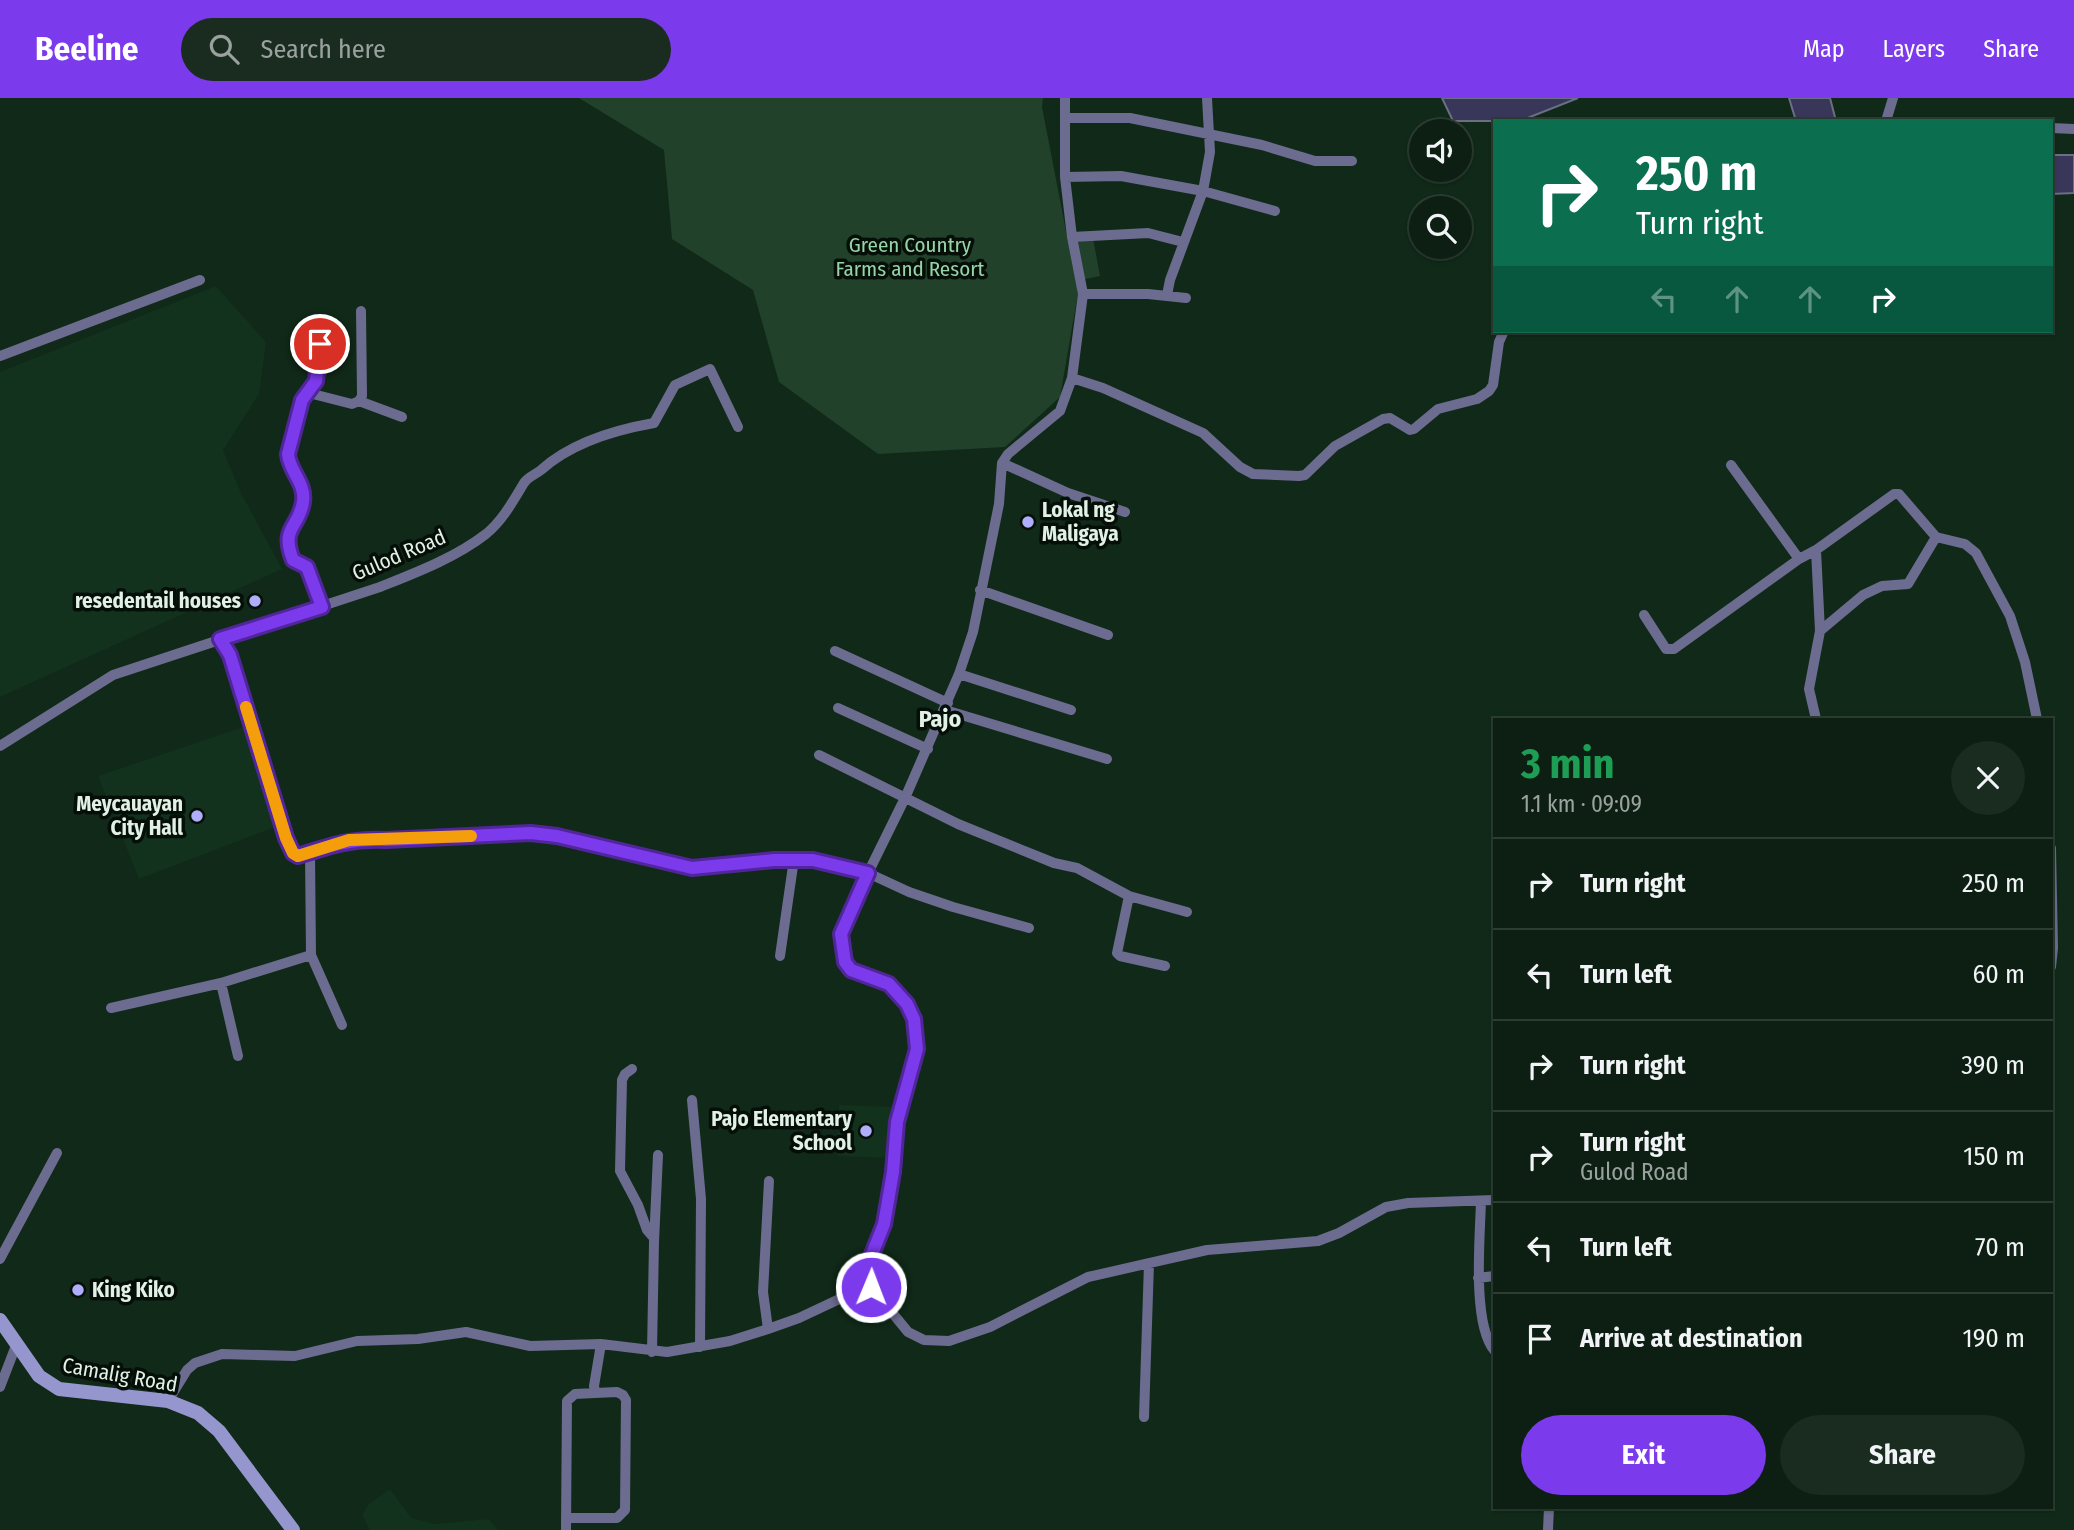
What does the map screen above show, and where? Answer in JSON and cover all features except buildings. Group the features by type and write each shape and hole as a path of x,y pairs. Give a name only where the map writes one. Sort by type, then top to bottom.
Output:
{"main road":[{"name":"Camalig Road","path":"0,1320 39,1376 59,1389 168,1401 198,1413 219,1431 293,1530"}],"street":[{"path":"867,1286 865,1272 884,1224 893,1172 897,1122 917,1049 914,1019 907,1004 889,984 851,970 845,962 841,934 928,749 959,674 973,632 999,504 1002,463 1008,454 1060,411 1072,378 1083,293 1065,177 1065,98"},
{"path":"1167,295 1183,242 1203,191 1210,152 1207,98"},
{"path":"1886,119 1894,98"},
{"path":"1065,118 1130,118 1262,145 1315,161 1352,162"},
{"path":"2053,128 2074,129"},
{"path":"1065,177 1121,176 1203,191 1275,211"},
{"path":"1073,237 1148,233 1183,242"},
{"path":"0,356 200,280"},
{"path":"1083,293 1186,298"},
{"path":"305,392 352,404 359,401 362,396 361,311"},
{"path":"1072,378 1103,388 1203,433 1240,467 1253,474 1299,476 1310,471 1335,446 1383,419 1390,418 1410,430 1438,409 1485,395 1493,385 1499,342 1503,333"},
{"path":"320,344 316,381 305,392 288,461 302,486 303,502 289,532 289,548 293,560 307,567 322,607"},
{"name":"Gulod Road","path":"0,746 113,675 322,607 410,575 467,547 487,533 513,505 525,482 553,458 588,441 654,423 675,385 710,369 738,427"},
{"path":"359,401 402,417"},
{"path":"1002,463 1068,493 1125,512"},
{"path":"1731,465 1799,559"},
{"path":"1644,615 1666,649 1674,649 1894,494 1902,497 1936,537 1965,544 1976,553 2010,616 2025,662 2037,718"},
{"path":"1820,631 1863,595 1882,586 1908,584 1936,537"},
{"path":"1816,550 1820,631 1809,689 1816,718"},
{"path":"980,590 1108,635"},
{"path":"220,639 230,655 286,838 293,853 298,856 349,840 531,833 557,836 692,868 794,859 813,860 868,873 909,892 1029,928"},
{"path":"835,651 946,707 1107,758"},
{"path":"959,674 1071,710"},
{"path":"838,708 928,749"},
{"path":"819,755 1008,845 1054,863 1077,868 1129,896 1187,912"},
{"path":"310,852 311,955 342,1025"},
{"path":"780,956 794,859"},
{"path":"1129,896 1117,953 1120,956 1165,966"},
{"path":"111,1008 220,983 311,955"},
{"path":"220,983 238,1056"},
{"path":"632,1069 622,1080 620,1171 638,1205 647,1230 654,1238"},
{"path":"692,1100 701,1199 700,1347"},
{"path":"0,1259 57,1153"},
{"path":"652,1352 658,1155"},
{"path":"768,1329 763,1292 769,1181"},
{"path":"168,1401 187,1370 195,1363 222,1354 295,1356 357,1341 418,1339 466,1332 530,1346 601,1344 652,1352 700,1347 768,1329 867,1286 871,1287 908,1332 924,1340 949,1341 990,1327 1088,1277 1207,1250 1318,1241 1339,1233 1386,1207 1408,1203 1493,1200"},
{"path":"1481,1201 1478,1278 1486,1339 1493,1349"},
{"path":"1144,1417 1149,1263"},
{"path":"1478,1278 1493,1276"},
{"path":"0,1387 17,1343"},
{"path":"595,1393 601,1344"},
{"path":"566,1518 617,1518 625,1510 626,1400 617,1392 575,1394 567,1401 566,1518 566,1530"},
{"path":"1548,1530 1549,1509"}],"shaded area":[{"path":"1442,98 1578,98 1525,119 1452,119"},
{"path":"1789,98 1830,98 1835,119 1795,119"},
{"path":"2053,155 2074,155 2074,193 2053,194"},
{"path":"216,286 266,342 259,394 223,450 241,493 282,569 0,697 0,372"},
{"path":"246,726 280,825 139,879 98,776"},
{"name":"Pajo Elementary School","path":"839,1105 897,1107 891,1158 838,1156"},
{"path":"390,1489 411,1518 435,1524 489,1519 498,1530 370,1530 362,1515 369,1504"}],"green space":[{"name":"Green Country Farms and Resort","path":"579,98 1043,98 1042,107 1078,293 1060,397 1005,447 878,454 779,382 753,290 672,239 664,150"},
{"path":"1093,238 1100,276 1081,280 1073,241"}],"slow traffic":[{"path":"246,707 286,838 293,853 298,856 349,840 471,836"}],"place":[{"name":"Lokal ng Maligaya","path":"1028,522"},
{"name":"resedentail houses","path":"255,601"},
{"name":"Meycauayan City Hall","path":"197,816"},
{"name":"Pajo Elementary School","path":"866,1131"},
{"name":"King Kiko","path":"78,1290"}],"district":[{"name":"Pajo","path":"940,719"}],"route":[{"path":"320,344 316,381 305,392 288,454 288,461 302,486 303,502 288,538 293,560 307,567 322,607 220,639 230,655 286,838 293,853 298,856 349,840 531,833 557,836 692,868 774,860 813,860 868,873 841,934 845,962 851,970 889,984 907,1004 914,1019 917,1049 897,1122 893,1172 884,1224 865,1272 867,1286 871,1287"}]}
